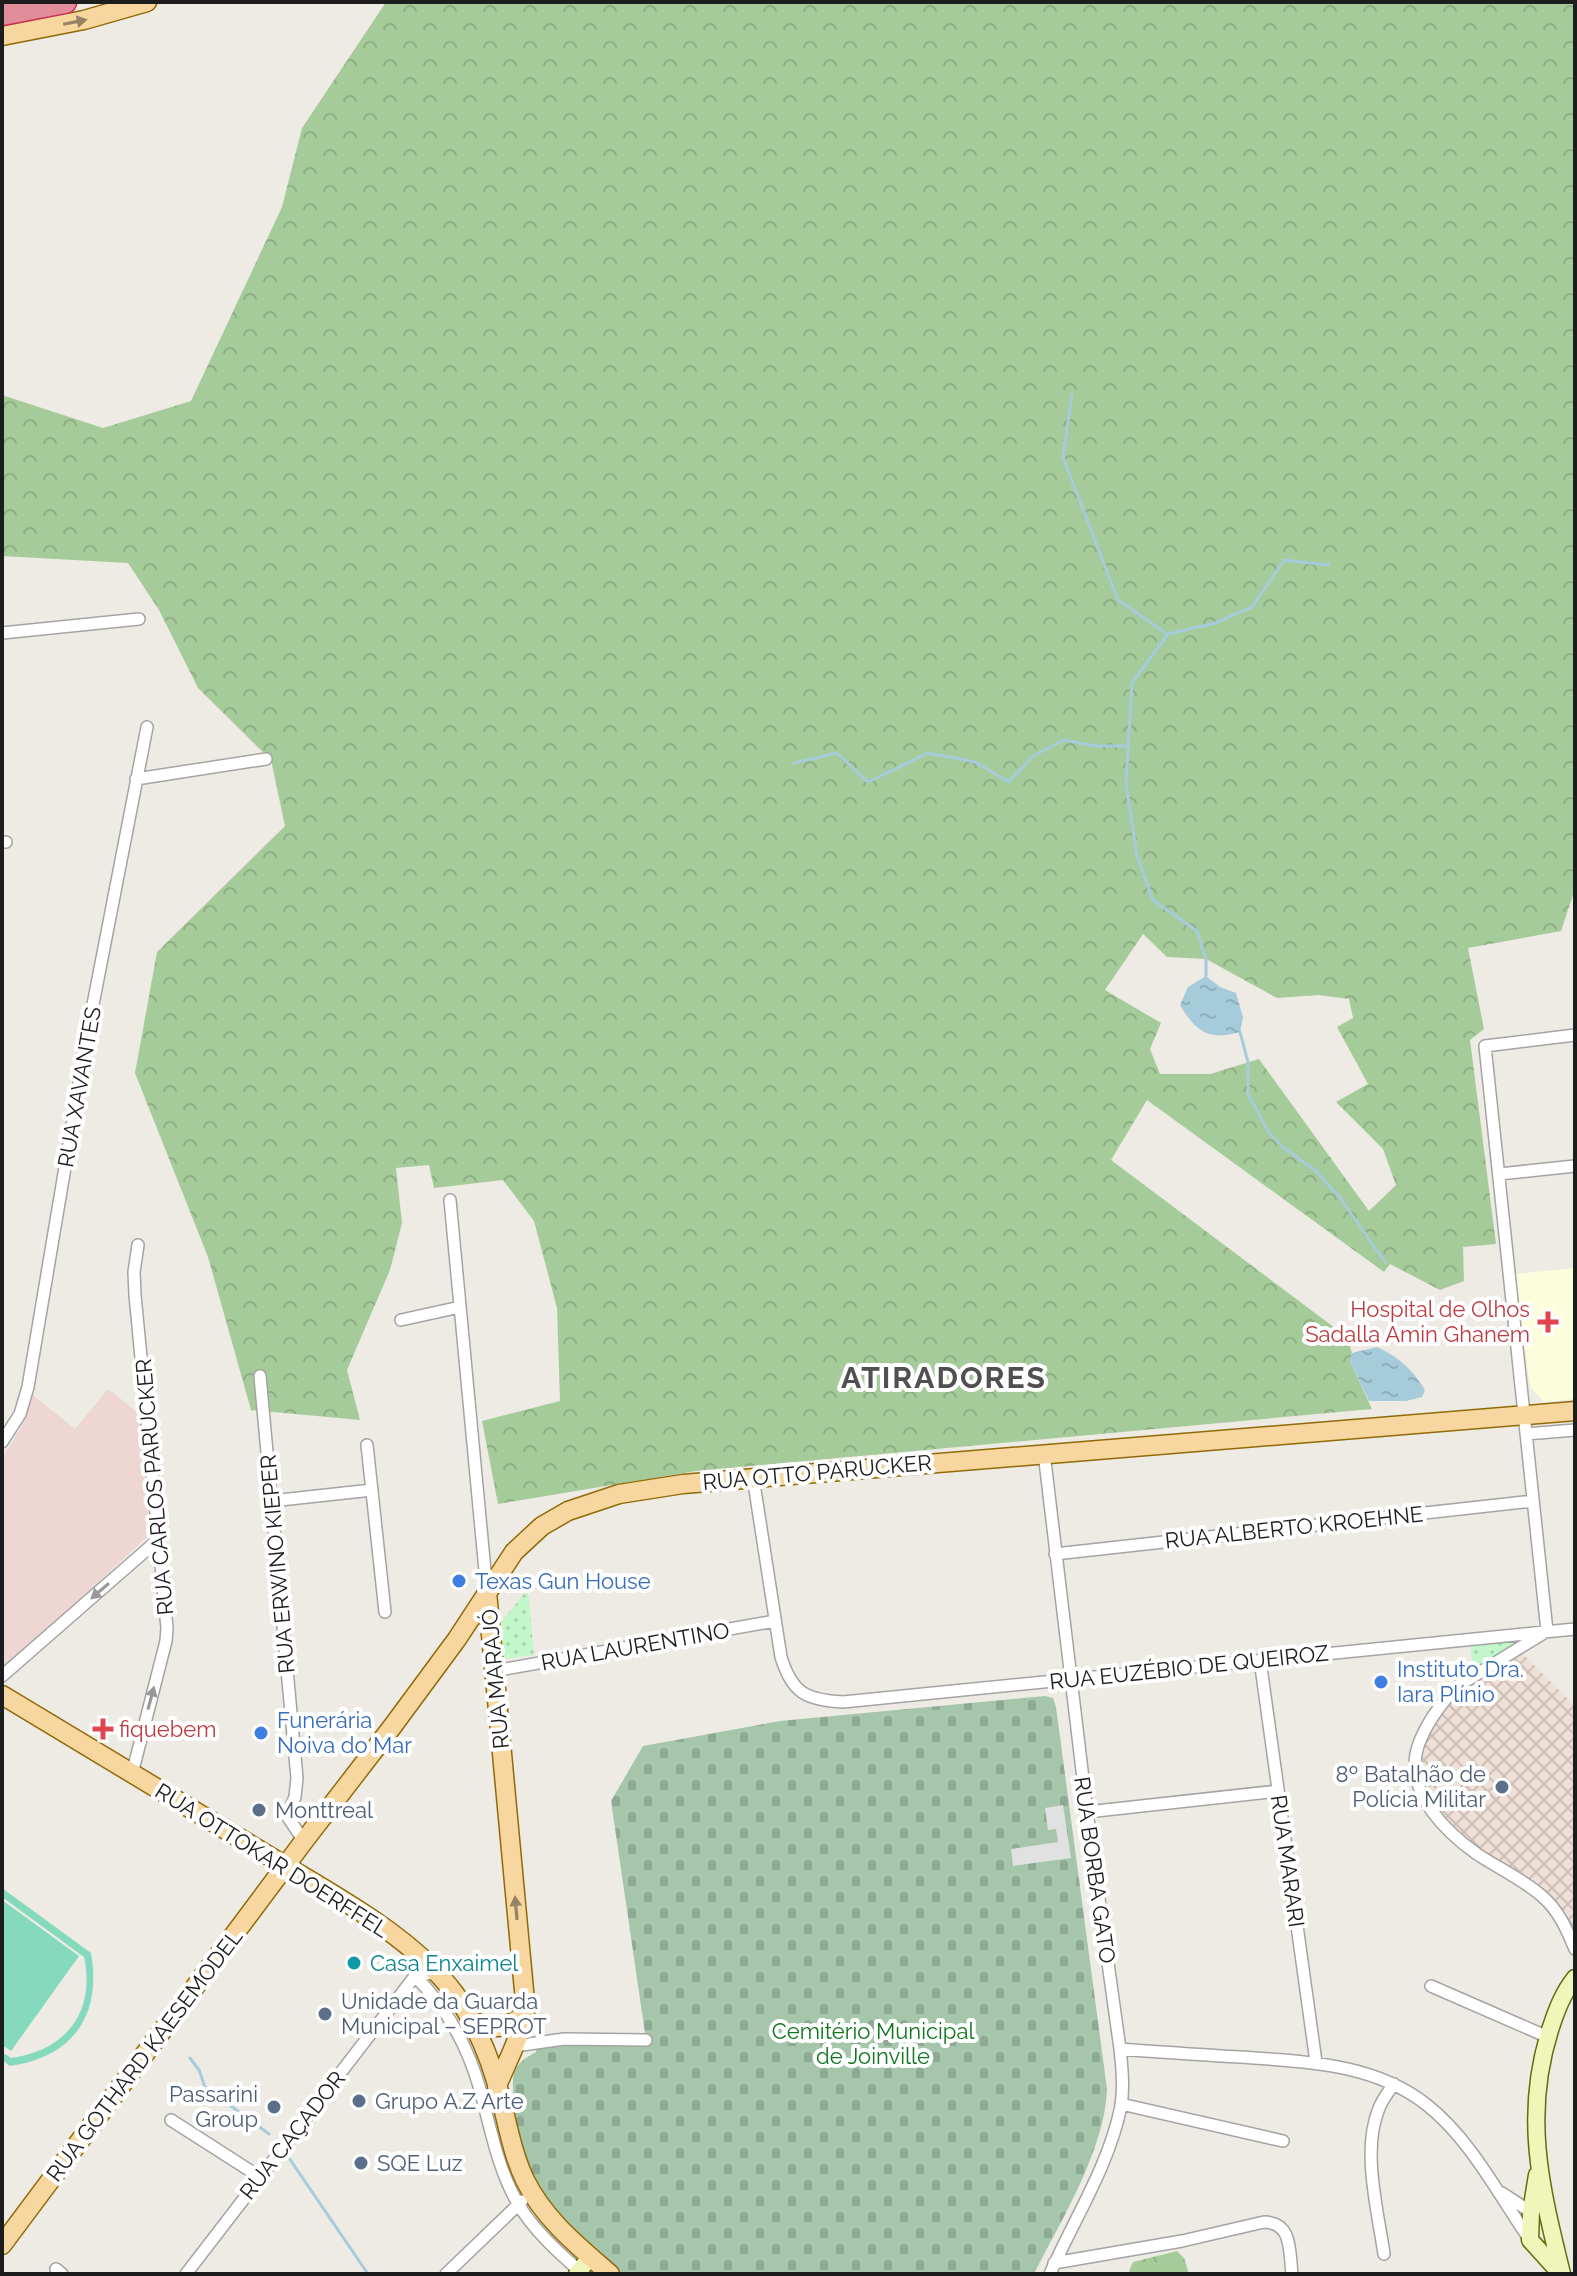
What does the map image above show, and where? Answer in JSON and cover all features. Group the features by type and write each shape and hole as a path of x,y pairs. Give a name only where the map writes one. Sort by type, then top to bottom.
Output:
{"highway":[{"path":"2,14 65,2"}],"main road":[{"path":"2,36 84,20 147,2"},
{"name":"RUA OTTO PARUCKER","path":"286,1866 457,1639 514,1552 542,1526 568,1511 598,1500 640,1490 753,1477 1575,1411"},
{"name":"RUA MARAJÓ","path":"487,1592 525,2014 497,2086"},
{"path":"457,1639 464,1634 475,1633 492,1646"},
{"name":"RUA OTTOKAR DOERFFEL","path":"2,1695 286,1866 397,1937 437,1972 472,2021 497,2086 525,2198 555,2223 583,2269 610,2274"},
{"path":"257,1849 285,1847 304,1841"},
{"name":"RUA GOTHARD KAESEMODEL","path":"2,2245 286,1866"},
{"path":"472,2021 499,2028 525,2014"}],"street":[{"path":"2,633 139,619"},
{"name":"RUA XAVANTES","path":"2,1442 20,1414 28,1387 89,1025 147,727"},
{"path":"136,779 266,759"},
{"path":"1575,1035 1485,1046 1547,1631 1450,1694 1424,1733 1415,1763 1426,1802 1443,1826 1477,1854 1545,1898 1561,1920 1575,1949"},
{"path":"1499,1174 1575,1166"},
{"name":"RUA MARAJÓ","path":"450,1200 487,1592"},
{"name":"RUA CARLOS PARUCKER","path":"132,1774 166,1641 167,1614 135,1295 138,1245"},
{"path":"401,1320 460,1307"},
{"name":"RUA ERWINO KIEPER","path":"260,1376 297,1778 295,1797 287,1816 304,1841"},
{"path":"1526,1434 1575,1430"},
{"path":"367,1445 385,1612"},
{"name":"RUA BORBA GATO","path":"1044,1453 1070,1679 1122,2068 1121,2104 1115,2128 1100,2169 1052,2268"},
{"path":"753,1477 775,1621"},
{"path":"271,1501 372,1490"},
{"name":"RUA ALBERTO KROEHNE","path":"1055,1554 1533,1501"},
{"path":"2,1676 159,1539"},
{"name":"RUA LAURENTINO","path":"494,1671 775,1621"},
{"name":"RUA EUZÉBIO DE QUEIROZ","path":"775,1621 781,1657 793,1685 803,1694 816,1699 843,1702 1575,1629"},
{"name":"RUA MARARI","path":"1260,1660 1316,2062"},
{"path":"1087,1812 1278,1791"},
{"path":"415,1976 437,1972"},
{"path":"415,1976 443,2009 466,2051 502,2166 525,2198 446,2274"},
{"name":"RUA CAÇADOR","path":"186,2274 415,1976"},
{"path":"1561,2274 1538,2165 1535,2111 1548,2037 1559,2003 1575,1978"},
{"path":"1431,1986 1548,2037"},
{"path":"515,2046 564,2039 646,2040"},
{"path":"1120,2049 1316,2062 1358,2071 1394,2084 1427,2105 1444,2121 1499,2191 1530,2240 1561,2274"},
{"path":"1384,2254 1372,2169 1373,2128 1382,2101 1394,2084"},
{"path":"1121,2104 1283,2141"},
{"path":"171,2120 260,2177"},
{"path":"1530,2240 1538,2165"},
{"path":"1499,2191 1531,2212 1552,2231"},
{"path":"1052,2268 1274,2222 1286,2234 1292,2274"},
{"path":"1530,2240 1540,2242 1552,2231"}],"shaded area":[{"name":"Hospital de Olhos Sadalla Amin Ghanem","path":"1575,1268 1575,1399 1544,1402 1530,1387 1515,1274"},
{"path":"108,1389 140,1414 149,1529 147,1537 2,1672 2,1458 22,1426 33,1395 75,1429"},
{"name":"8º Batalhão de Polícia Militar","path":"1521,1652 1575,1706 1575,1933 1560,1909 1483,1854 1450,1826 1433,1803 1423,1772 1422,1754 1430,1733 1449,1703 1468,1684"},
{"path":"1063,1805 1071,1858 1013,1866 1011,1849 1058,1842 1056,1829 1048,1830 1045,1808"}],"green space":[{"path":"386,2 1575,2 1575,889 1561,931 1468,948 1484,1029 1470,1040 1496,1244 1463,1247 1464,1281 1440,1290 1390,1264 1384,1272 1147,1100 1111,1160 1347,1337 1352,1353 1350,1361 1372,1409 696,1471 498,1504 482,1421 560,1401 557,1308 534,1221 503,1180 434,1188 429,1165 396,1168 402,1223 390,1270 347,1370 360,1420 251,1410 208,1257 135,1073 157,952 285,826 271,760 198,688 159,610 128,563 2,556 2,395 103,428 191,401 282,207 302,128","holes":["1143,934 1167,957 1206,959 1277,998 1318,995 1349,999 1353,1018 1337,1027 1368,1084 1336,1102 1383,1149 1396,1185 1369,1211 1259,1059 1210,1074 1160,1074 1150,1049 1161,1023 1105,990"]},
{"path":"528,1589 534,1655 501,1659 498,1626"},
{"path":"1528,1637 1473,1669 1470,1643"},
{"name":"Cemitério Municipal de Joinville","path":"1045,1696 1053,1698 1056,1707 1107,2089 1099,2136 1090,2160 1034,2274 619,2274 563,2219 535,2178 517,2130 513,2078 521,2062 536,2052 536,2043 646,2040 611,1801 643,1746 780,1721"},
{"path":"2,1888 91,1953 93,1975 87,2014 66,2043 32,2061 10,2066 2,2060 2,2052 11,2058 30,2054 47,2047 73,2025 81,2011 87,1977 84,1957 2,1897"},
{"path":"2,1900 79,1956 11,2051 2,2045"},
{"path":"1177,2251 1184,2258 1189,2274 1131,2274 1129,2271 1133,2262"}],"water":[{"path":"1206,976 1220,987 1236,993 1243,1017 1240,1032 1212,1035 1204,1032 1180,1005 1188,987"},
{"path":"1377,1347 1410,1370 1425,1390 1422,1397 1406,1401 1369,1401 1350,1361 1352,1353"}],"waterway":[{"path":"1072,394 1063,457 1118,600 1167,634"},
{"path":"1206,976 1206,959 1197,931 1153,900 1137,856 1126,784 1132,683 1168,634 1215,623 1252,607 1284,560 1329,565"},
{"path":"794,763 837,753 868,782 928,753 975,762 1009,782 1033,756 1064,740 1096,746 1128,746"},
{"path":"1240,1032 1248,1062 1248,1094 1269,1133 1316,1171 1341,1199 1385,1262"},
{"path":"190,2058 199,2070 205,2087 269,2134"},
{"path":"289,2158 368,2274"}],"place":[{"name":"Hospital de Olhos Sadalla Amin Ghanem","path":"1548,1322"},
{"name":"Texas Gun House","path":"459,1581"},
{"name":"Instituto Dra. Iara Plínio","path":"1381,1682"},
{"name":"fiquebem","path":"103,1729"},
{"name":"Funerária Noiva do Mar","path":"261,1733"},
{"name":"8º Batalhão de Polícia Militar","path":"1502,1787"},
{"name":"Monttreal","path":"259,1810"},
{"name":"Casa Enxaimel","path":"354,1963"},
{"name":"Unidade da Guarda Municipal – SEPROT","path":"325,2014"},
{"name":"Grupo A.Z Arte","path":"359,2101"},
{"name":"Passarini Group","path":"274,2107"},
{"name":"SQE Luz","path":"361,2163"}],"district":[{"name":"ATIRADORES","path":"944,1377"}]}
